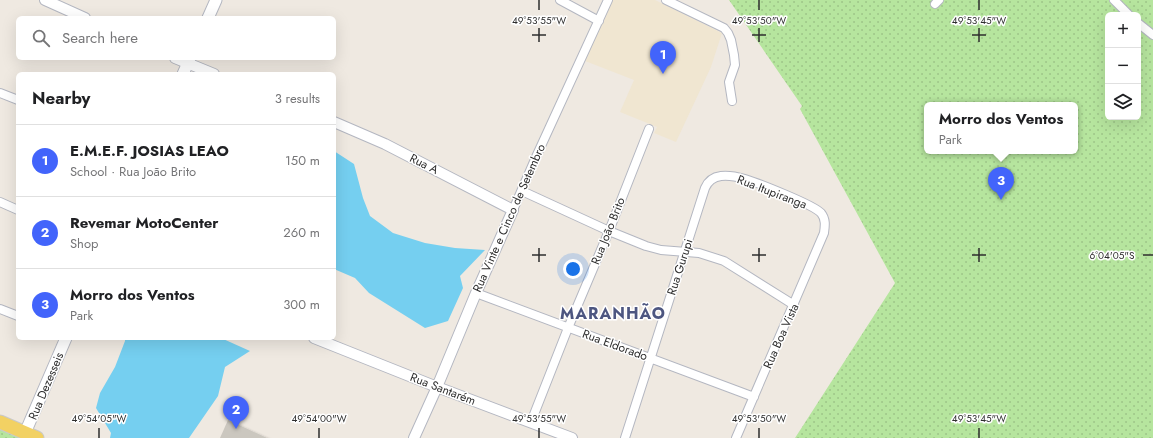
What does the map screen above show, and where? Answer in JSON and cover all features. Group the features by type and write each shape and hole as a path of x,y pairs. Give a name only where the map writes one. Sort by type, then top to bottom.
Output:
{"main road":[{"path":"209,16 216,0"},
{"name":"Rua Dezesseis","path":"31,436 65,340"},
{"path":"0,422 31,436"}],"street":[{"path":"45,0 81,16"},
{"path":"560,0 599,21"},
{"name":"Rua Vinte e Cinco de Setembro","path":"414,438 536,157 608,0"},
{"path":"666,0 724,28 728,32 731,40 734,65 729,82 732,101"},
{"path":"1114,0 1126,12"},
{"path":"1141,25 1153,35"},
{"path":"187,65 208,72"},
{"path":"0,92 16,99"},
{"name":"Rua A","path":"336,123 385,144 513,210"},
{"name":"Rua João Brito","path":"531,422 649,129"},
{"name":"Rua Itupiranga","path":"705,188 709,181 722,176 746,180 808,204 820,212 825,220 824,233"},
{"name":"Rua Gurupi","path":"625,438 705,188"},
{"path":"522,191 609,231 646,246 661,250 699,253 724,262 794,305"},
{"path":"0,202 16,209"},
{"name":"Rua Boa Vista","path":"736,438 824,233"},
{"name":"Rua Eldorado","path":"476,293 754,397"},
{"path":"0,309 16,315"},
{"name":"Rua Santarém","path":"319,340 437,387 572,438"}],"shaded area":[{"path":"612,0 655,0 722,33 711,67 676,142 654,133 657,127 620,112 634,80 585,61"}],"green space":[{"path":"729,0 1153,0 1153,438 795,438 895,283 800,109 802,106"},
{"path":"0,422 23,438 0,438"}],"water":[{"path":"336,152 354,164 363,198 370,216 393,233 425,243 455,248 485,250 460,276 463,288 448,321 425,328 369,293 355,278 336,270"},
{"path":"225,340 250,351 225,367 218,396 189,438 110,438 111,433 96,408 100,393 115,367 125,341"}],"building":[{"path":"228,420 267,438 220,438"}],"place":[{"name":"E.M.E.F. JOSIAS LEAO","path":"663,74"},
{"name":"Morro dos Ventos","path":"1001,200"},
{"name":"Revemar MotoCenter","path":"236,429"}],"district":[{"name":"MARANHÃO","path":"613,313"}]}
